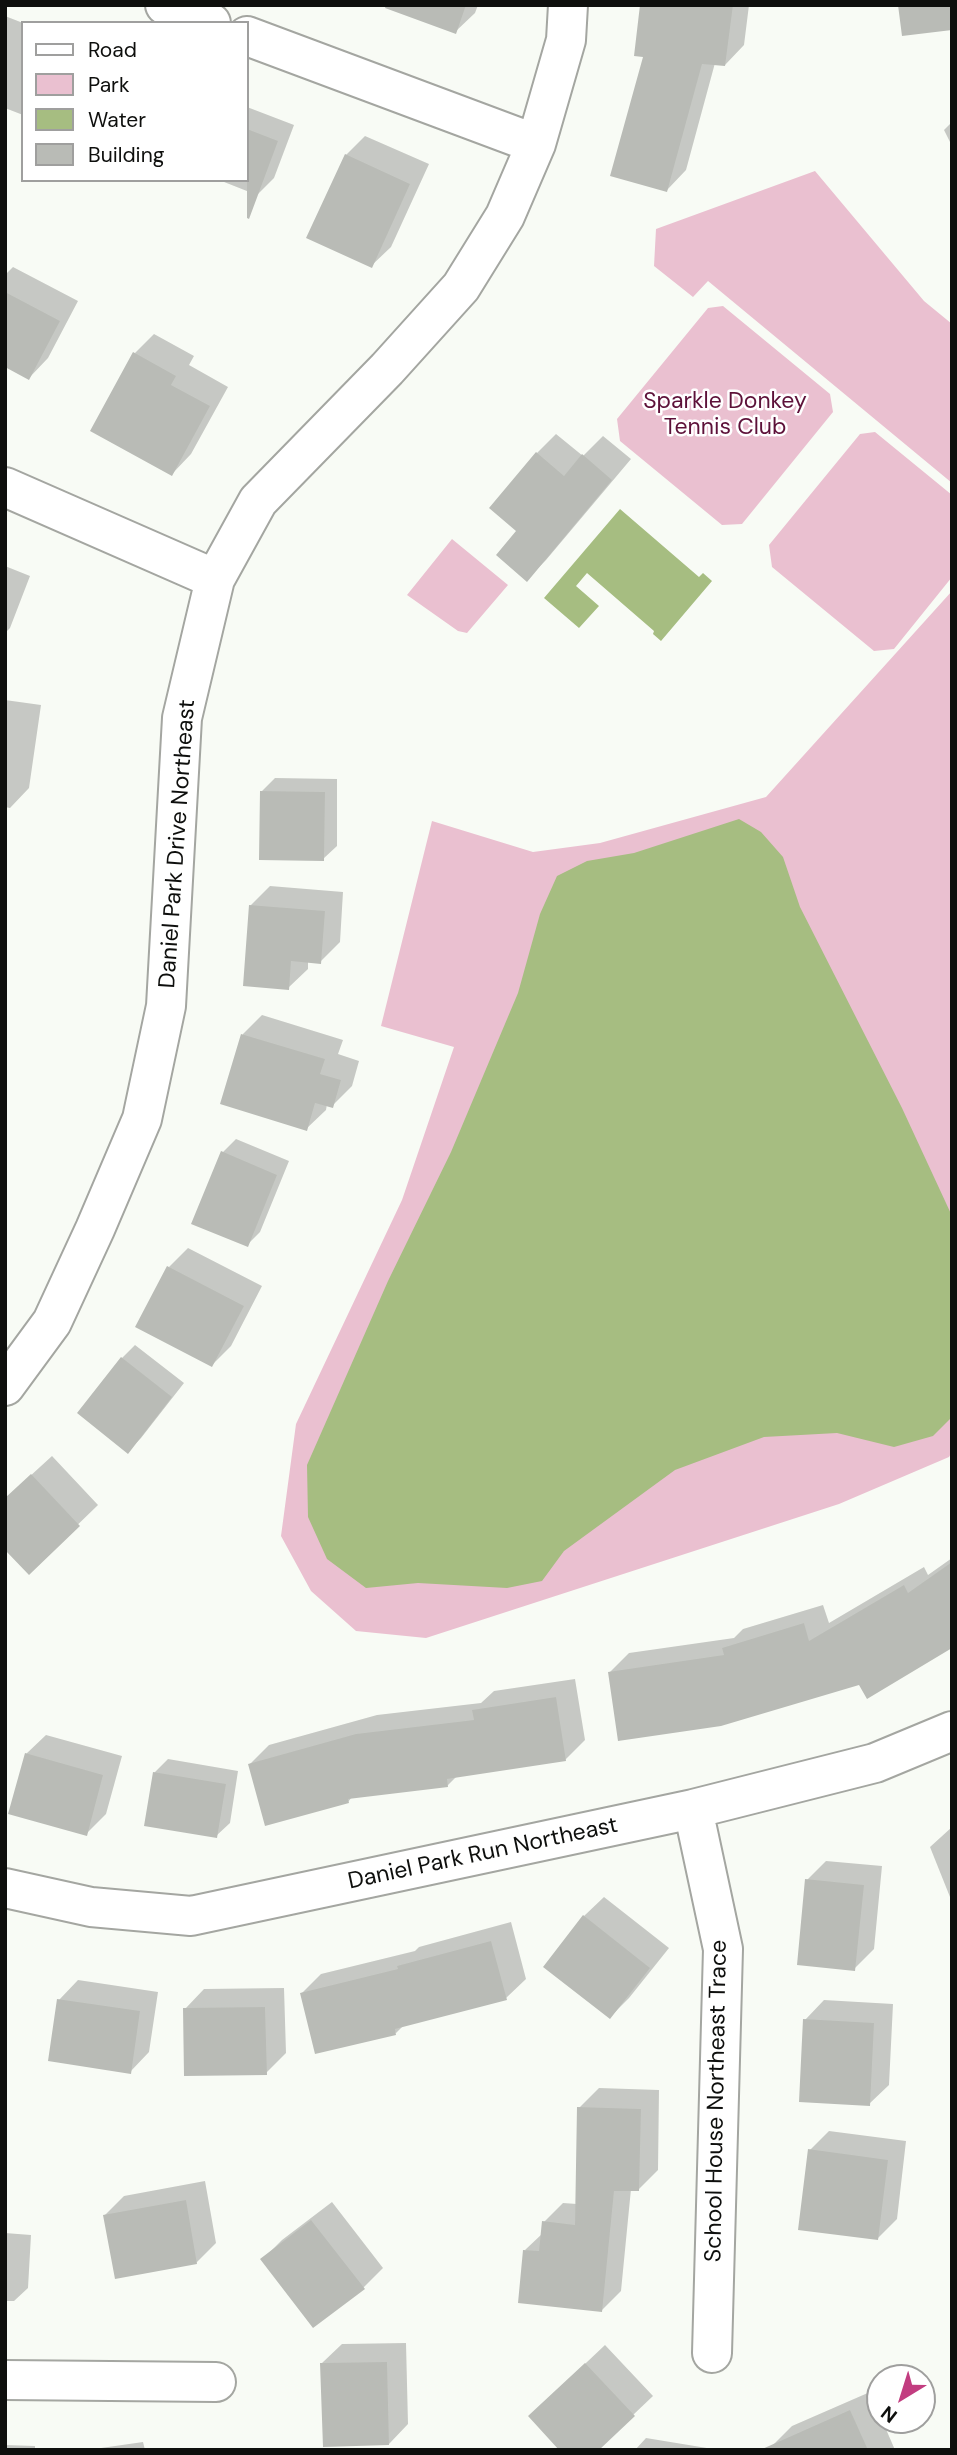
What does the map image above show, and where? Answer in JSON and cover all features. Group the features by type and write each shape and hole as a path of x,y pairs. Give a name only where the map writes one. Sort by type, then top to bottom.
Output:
{"street":[{"path":"164,5 206,21"},
{"name":"Daniel Park Drive Northeast","path":"5,1386 52,1322 96,1229 142,1119 166,1006 182,718 215,579 258,501 387,369 461,287 505,216 536,144 566,40 568,5"},
{"path":"248,36 536,144"},
{"path":"5,487 215,579"},
{"name":"Daniel Park Run Northeast","path":"5,1888 91,1907 191,1916 694,1810 875,1763 952,1731"},
{"name":"School House Northeast Trace","path":"694,1810 723,1949 712,2353"},
{"path":"5,2380 216,2382"}],"green space":[{"path":"815,171 924,301 952,324 952,483 708,281 693,297 654,266 656,229"},
{"name":"Sparkle Donkey Tennis Club","path":"723,306 830,394 833,412 742,524 722,525 620,441 617,419 708,308"},
{"name":"Sparkle Donkey Tennis Club","path":"875,432 952,495 952,577 894,649 874,651 772,567 769,545 860,434"},
{"path":"452,539 508,585 467,633 458,631 407,595"},
{"path":"952,591 952,1452 949,1457 839,1504 426,1638 356,1631 311,1591 281,1536 296,1424 402,1200 454,1047 381,1026 432,821 533,852 600,843 766,797"}],"water":[{"path":"620,509 699,577 703,573 712,581 661,641 653,634 654,631 587,573 576,586 599,606 579,628 544,598"},
{"path":"739,819 761,832 783,857 800,907 902,1108 952,1216 952,1417 933,1436 894,1447 837,1433 764,1437 675,1470 564,1551 542,1581 507,1588 418,1583 366,1588 327,1559 308,1517 307,1465 388,1281 451,1152 518,993 540,914 557,876 587,861 634,853"}],"building":[{"path":"386,5 466,5 456,34 385,8"},
{"path":"640,5 733,5 725,66 702,64 667,192 610,176 643,57 634,56"},
{"path":"898,5 952,5 952,30 902,36"},
{"path":"248,129 278,141 249,219"},
{"path":"345,154 410,184 372,268 306,238"},
{"path":"5,292 60,321 29,380 5,367"},
{"path":"133,352 176,376 171,385 210,406 172,476 90,431"},
{"path":"536,452 564,476 582,454 612,480 527,582 496,555 516,531 489,508"},
{"path":"260,791 325,792 324,861 259,860"},
{"path":"249,905 325,911 321,964 291,961 289,990 243,986"},
{"path":"241,1034 325,1059 320,1074 341,1080 333,1108 315,1103 307,1131 220,1104"},
{"path":"221,1151 277,1175 248,1247 191,1224"},
{"path":"167,1266 244,1306 212,1367 135,1327"},
{"path":"121,1357 172,1397 128,1454 77,1413"},
{"path":"31,1474 80,1526 29,1575 5,1550 5,1498"},
{"path":"952,1562 952,1648 867,1699 859,1685 721,1726 618,1741 608,1672 724,1655 722,1648 804,1623 809,1641 904,1585 908,1593"},
{"path":"556,1697 566,1761 447,1779 448,1787 348,1799 349,1803 265,1826 248,1764 356,1734 474,1720 472,1710"},
{"path":"25,1753 103,1775 87,1836 8,1814"},
{"path":"153,1772 226,1784 217,1838 144,1826"},
{"path":"805,1879 864,1885 855,1971 797,1965"},
{"path":"583,1915 650,1968 610,2019 543,1967"},
{"path":"491,1941 507,2000 395,2029 396,2035 315,2054 300,1993 398,1969 397,1966"},
{"path":"57,1999 140,2011 131,2074 48,2061"},
{"path":"265,2007 267,2075 184,2076 183,2008"},
{"path":"803,2019 874,2023 870,2106 799,2102"},
{"path":"577,2107 641,2109 639,2191 614,2191 602,2312 518,2303 523,2250 539,2251 542,2221 575,2225"},
{"path":"808,2149 888,2160 878,2240 798,2230"},
{"path":"186,2200 197,2264 115,2279 103,2215"},
{"path":"311,2220 365,2289 313,2328 260,2259"},
{"path":"387,2362 389,2445 323,2447 320,2363"},
{"path":"585,2363 635,2416 599,2450 559,2450 528,2416"},
{"path":"850,2410 868,2450 760,2450"}]}
